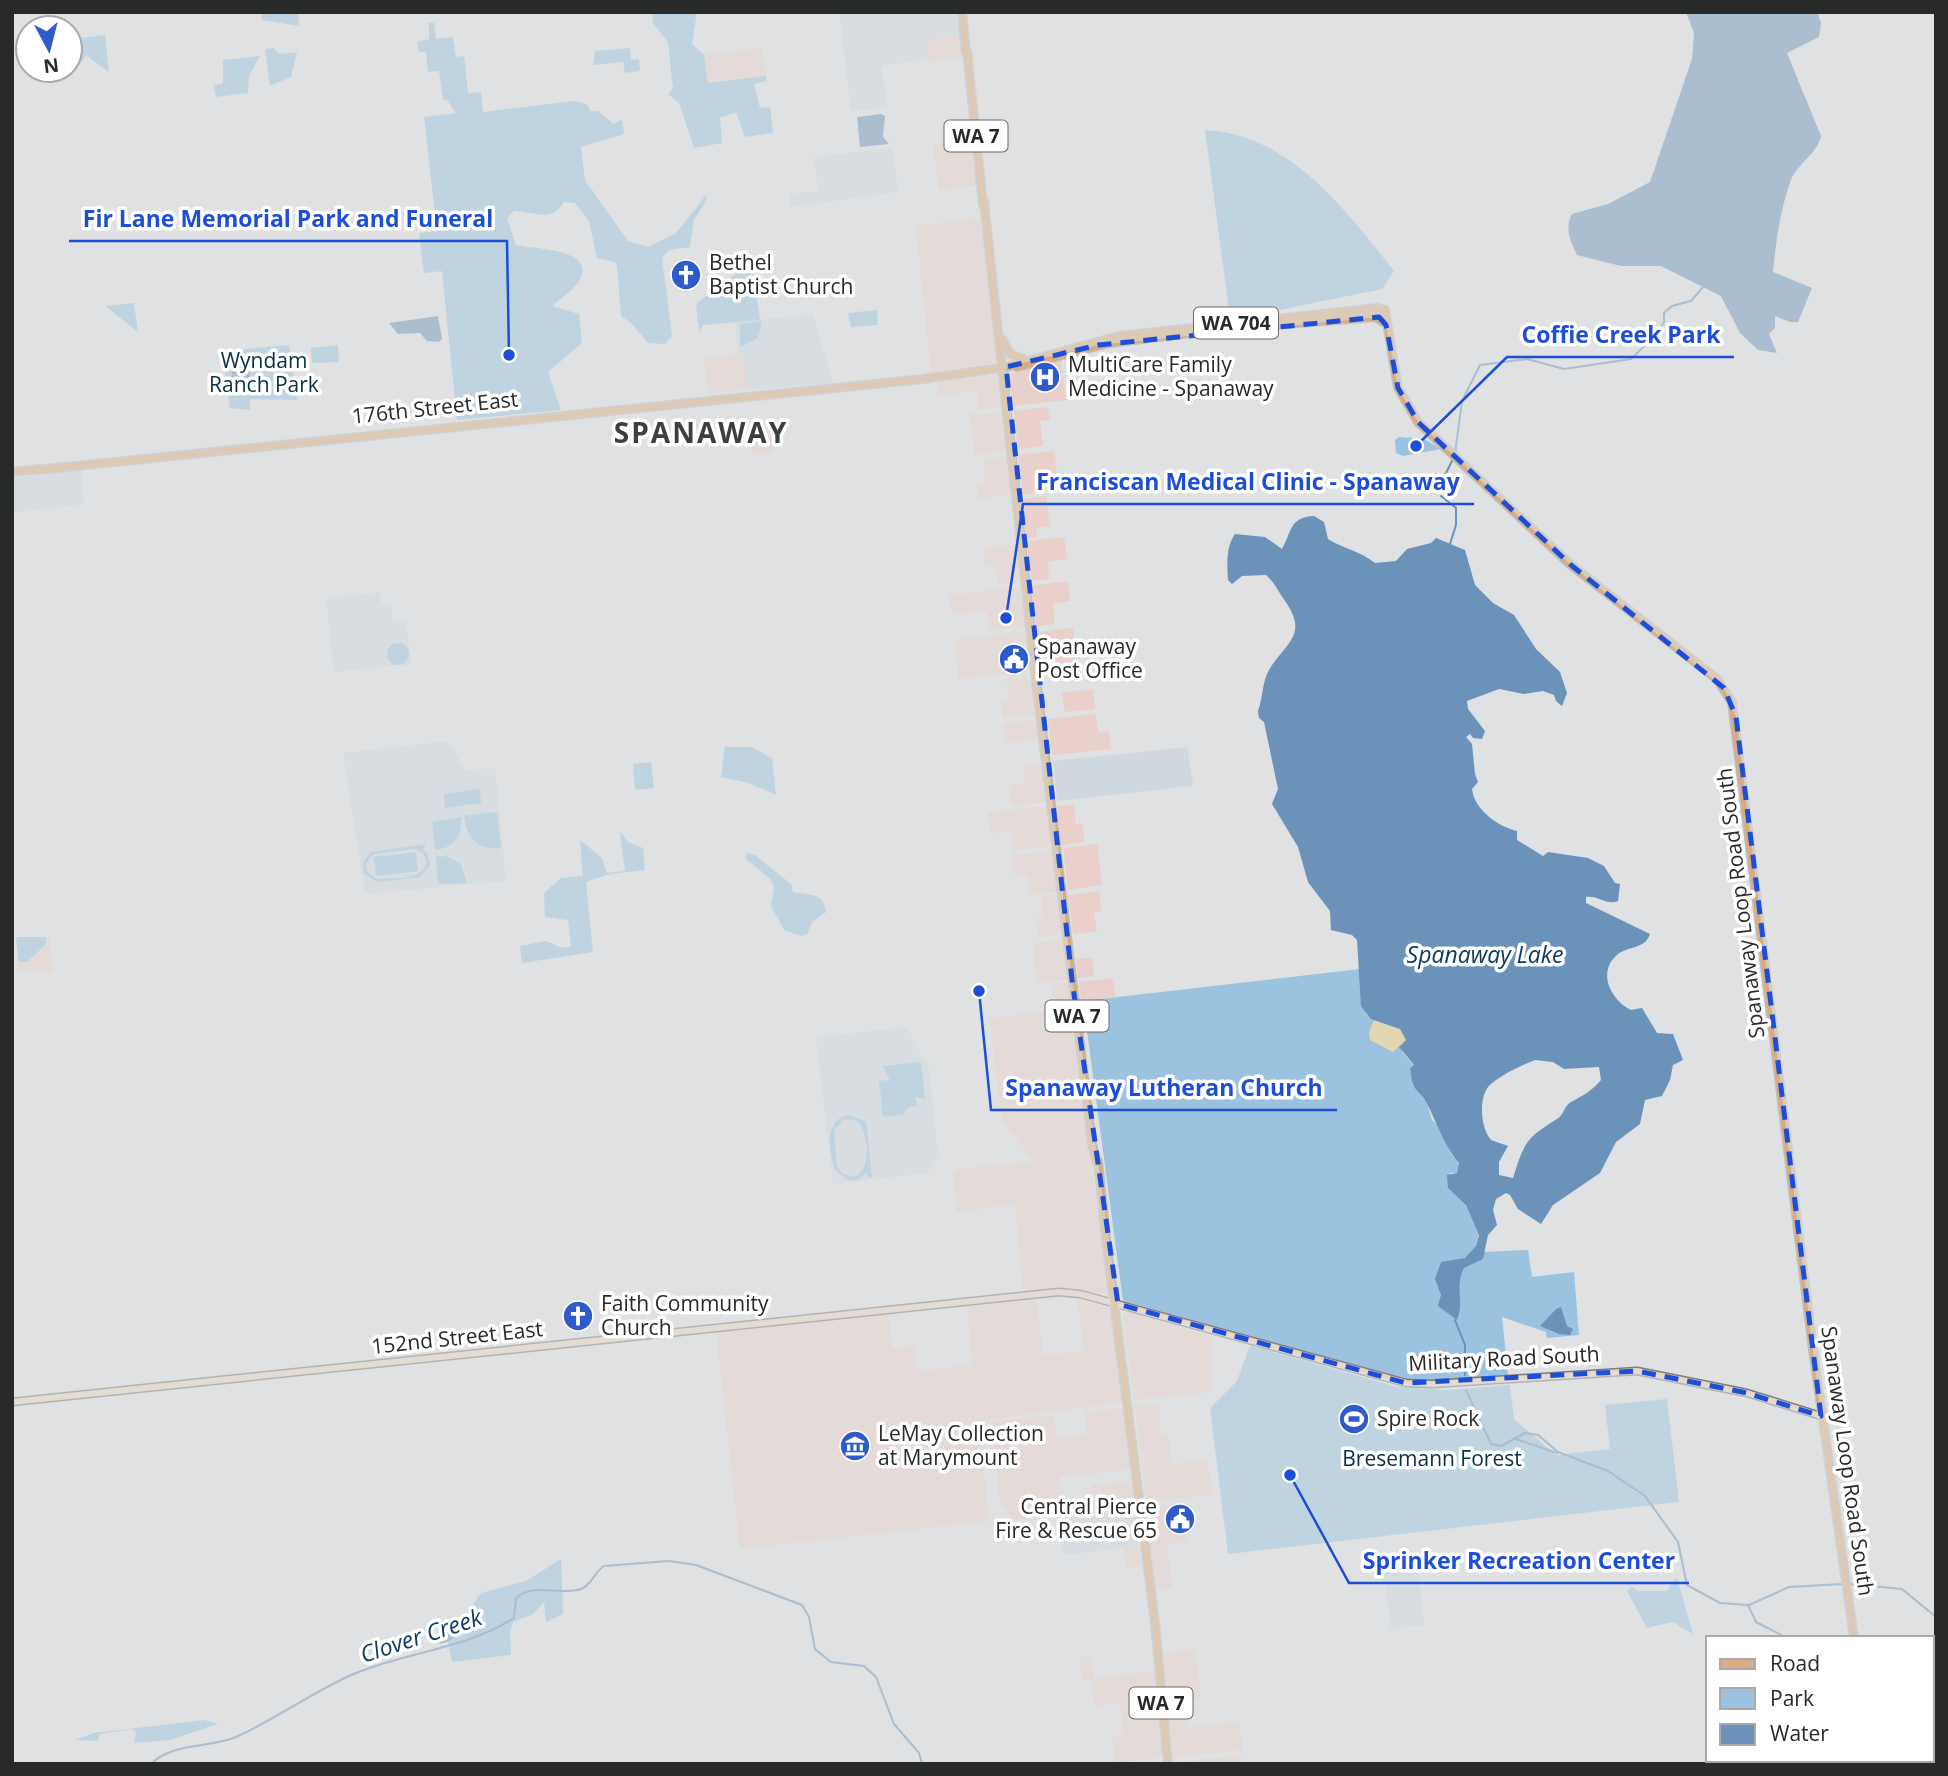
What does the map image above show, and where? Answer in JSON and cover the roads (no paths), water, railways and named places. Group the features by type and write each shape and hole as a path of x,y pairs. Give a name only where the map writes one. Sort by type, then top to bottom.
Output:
{"main road":[{"name":"WA 7","path":"962,12 1051,792 1123,1359 1168,1764"},
{"name":"WA 7","path":"967,51 969,70"},
{"name":"WA 7","path":"992,267 1003,340 1004,367"},
{"name":"WA 704","path":"1004,367 1119,336 1377,308 1385,310"},
{"name":"WA 704","path":"1004,367 1042,363 1109,343 1385,310"},
{"name":"Spanaway Loop Road South","path":"1385,310 1398,387 1418,422 1571,565 1717,680 1732,702 1821,1416 1854,1636"},
{"name":"WA 704","path":"1246,327 1375,317 1381,318 1387,325"},
{"path":"1003,340 1012,356 1027,360"},
{"name":"176th Street East","path":"12,472 116,463 165,453 321,441 928,378 1004,367"},
{"name":"176th Street East","path":"37,470 618,405 771,389 836,386"},
{"path":"741,396 771,389"},
{"path":"684,402 707,396"},
{"path":"599,411 618,405"},
{"path":"572,414 590,408"},
{"path":"432,430 453,424"},
{"path":"321,441 352,434"},
{"name":"Military Road South","path":"1026,1295 1069,1292 1406,1383 1433,1384 1642,1372 1747,1392 1821,1416"},
{"name":"152nd Street East","path":"12,1402 1026,1295"}],"water":[{"path":"1686,12 1817,12 1821,23 1819,37 1787,53 1821,136 1816,148 1794,174 1781,214 1773,272 1812,288 1798,322 1775,316 1775,328 1769,334 1777,353 1758,350 1740,333 1721,296 1661,266 1621,266 1577,255 1569,235 1572,214 1608,204 1650,182 1692,59 1694,33"},
{"path":"881,114 885,116 883,137 889,144 860,147 857,117"},
{"path":"438,316 442,339 439,342 427,341 420,333 398,334 389,323"},
{"path":"231,357 245,358 251,379 232,378"},
{"name":"Spanaway Lake","path":"1314,516 1324,522 1328,539 1375,563 1396,561 1407,549 1431,543 1436,538 1465,550 1475,585 1493,603 1514,615 1536,649 1560,672 1567,693 1562,706 1554,695 1543,691 1524,694 1499,689 1467,701 1468,709 1485,731 1482,739 1473,738 1470,734 1466,737 1472,744 1478,782 1472,789 1474,796 1488,816 1502,826 1517,831 1517,840 1543,856 1548,852 1588,858 1604,866 1615,883 1620,884 1618,901 1586,897 1586,903 1650,934 1644,942 1622,951 1611,961 1607,977 1609,985 1617,1000 1631,1010 1642,1008 1657,1033 1673,1034 1683,1060 1673,1065 1670,1080 1662,1096 1645,1100 1640,1124 1616,1142 1600,1173 1553,1205 1541,1224 1518,1209 1510,1195 1506,1193 1496,1199 1493,1210 1497,1225 1488,1235 1483,1259 1464,1268 1461,1275 1457,1320 1438,1306 1441,1295 1435,1279 1441,1262 1465,1258 1476,1246 1479,1235 1466,1205 1448,1188 1447,1175 1457,1173 1459,1162 1446,1143 1425,1100 1413,1084 1410,1068 1414,1065 1399,1047 1406,1040 1400,1029 1371,1019 1361,1006 1357,940 1352,935 1331,930 1330,911 1308,882 1298,847 1272,804 1278,789 1264,722 1259,718 1258,711 1267,675 1292,638 1295,622 1285,601 1266,575 1242,576 1232,584 1228,580 1227,562 1235,534 1265,537 1282,549 1292,526 1306,517","holes":["1535,1060 1553,1062 1564,1069 1599,1067 1601,1080 1569,1104 1559,1117 1527,1142 1513,1178 1499,1175 1499,1162 1508,1146 1491,1140 1487,1135 1482,1111 1484,1095 1491,1084 1518,1067"]},
{"path":"1561,1307 1567,1326 1573,1329 1570,1335 1559,1334 1540,1326"},
{"path":"458,1622 465,1626 456,1637 447,1642 434,1643 435,1638"}],"waterway":[{"path":"1455,454 1462,401 1480,365 1527,359 1564,369 1631,359 1657,334 1664,322 1664,313 1672,306 1691,301 1703,287"},
{"path":"1442,492 1443,479 1453,459"},
{"path":"1441,496 1456,508 1456,525 1450,544"},
{"path":"1455,1320 1465,1345 1465,1375"},
{"path":"1466,1390 1491,1444 1501,1446 1525,1433 1538,1435 1558,1452 1608,1471 1645,1496 1678,1542 1687,1585 1720,1603 1748,1605 1756,1622 1783,1636"},
{"path":"1516,1439 1557,1453"},
{"name":"Clover Creek","path":"151,1764 170,1752 236,1737 349,1676 495,1629 514,1618 516,1598 523,1593 581,1589 588,1585 604,1566 669,1561 696,1565 802,1605 809,1617 815,1649 831,1662 864,1666 876,1677 894,1724 919,1753 922,1764"},
{"path":"1749,1605 1789,1587 1842,1584"},
{"path":"1851,1584 1902,1589 1936,1617"}],"place":[{"name":"Bethel Baptist Church","path":"686,275"},
{"name":"Fir Lane Memorial Park and Funeral","path":"509,355"},
{"name":"MultiCare Family Medicine - Spanaway","path":"1045,377"},
{"name":"Coffie Creek Park","path":"1416,446"},
{"name":"Franciscan Medical Clinic - Spanaway","path":"1006,618"},
{"name":"Spanaway Post Office","path":"1014,659"},
{"name":"Spanaway Lutheran Church","path":"979,991"},
{"name":"Faith Community Church","path":"578,1316"},
{"name":"Spire Rock","path":"1354,1419"},
{"name":"LeMay Collection at Marymount","path":"855,1446"},
{"name":"Sprinker Recreation Center","path":"1290,1475"},
{"name":"Central Pierce Fire & Rescue 65","path":"1180,1519"}],"district":[{"name":"SPANAWAY","path":"701,433"}],"park label":[{"name":"Wyndam Ranch Park","path":"264,373"},
{"name":"Bresemann Forest","path":"1432,1459"}]}
